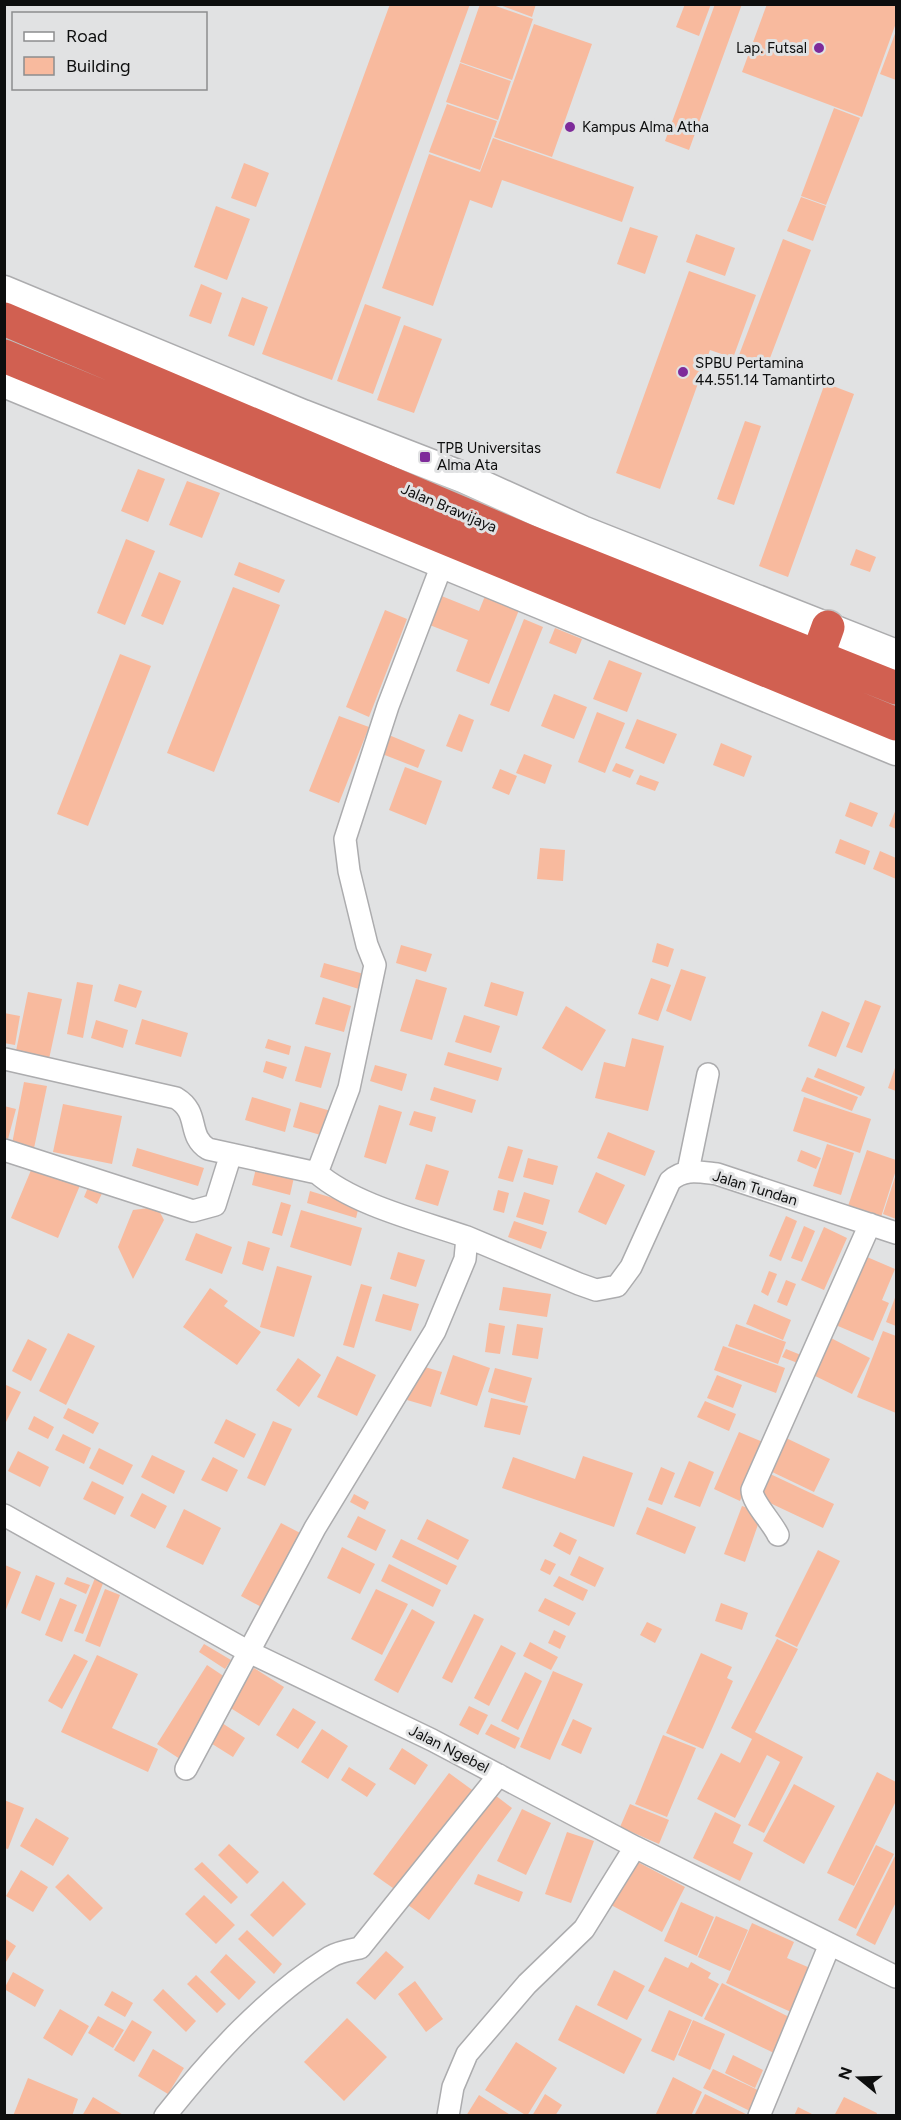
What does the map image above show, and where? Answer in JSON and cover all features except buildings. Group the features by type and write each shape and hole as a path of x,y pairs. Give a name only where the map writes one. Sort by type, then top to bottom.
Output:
{"highway":[{"name":"Jalan Brawijaya","path":"4,319 525,540 823,641 897,688"},
{"name":"Jalan Brawijaya","path":"4,356 897,724"}],"street":[{"path":"4,291 325,424 465,478 823,641 897,655"},
{"path":"4,382 897,750"},
{"path":"317,1173 349,1088 375,965 367,945 349,870 345,839 388,706 443,562"},
{"path":"5,1059 176,1098 190,1108 196,1138 202,1145 231,1154 317,1173 328,1182 361,1198 467,1237 596,1290 617,1286 631,1267 670,1181 677,1174 688,1171 708,1074"},
{"path":"4,1150 193,1211 215,1205 231,1154"},
{"name":"Jalan Tundan","path":"688,1171 717,1174 897,1233"},
{"path":"778,1535 770,1518 754,1501 752,1490 870,1224"},
{"path":"186,1769 315,1528 435,1331 465,1259 467,1237"},
{"name":"Jalan Ngebel","path":"4,1515 249,1652 499,1775 635,1847 897,1977"},
{"path":"165,2115 209,2060 275,1999 331,1956 360,1947 499,1775"},
{"path":"448,2115 453,2087 467,2054 527,1984 584,1929 635,1847"},
{"path":"759,2115 830,1944"}],"place":[{"name":"Lap. Futsal","path":"819,48"},
{"name":"Kampus Alma Atha","path":"570,127"},
{"name":"SPBU Pertamina 44.551.14 Tamantirto","path":"683,372"},
{"name":"TPB Universitas Alma Ata","path":"425,457"}]}
